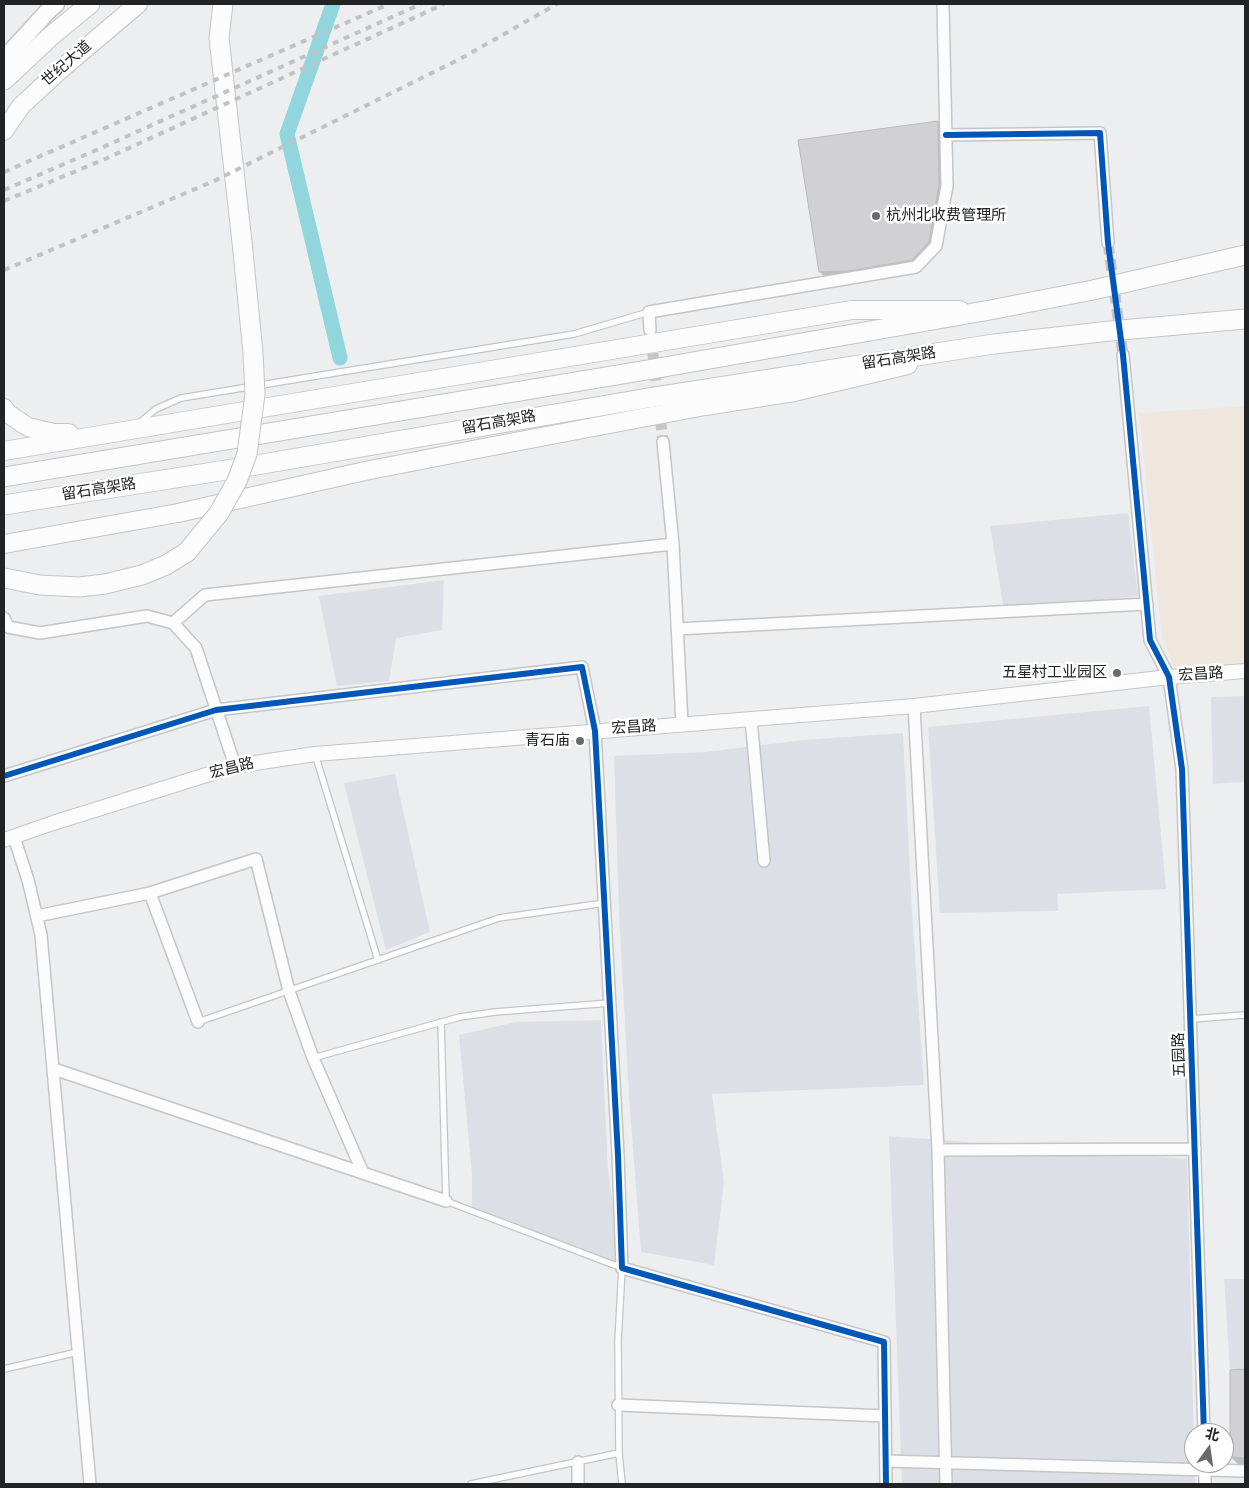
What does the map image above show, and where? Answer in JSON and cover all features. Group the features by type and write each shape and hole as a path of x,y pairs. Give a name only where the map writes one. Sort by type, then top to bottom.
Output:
{"highway":[{"path":"4,80 51,36 90,4"},
{"path":"4,578 40,584 79,587 105,584 142,575 166,565 186,552 219,513 237,481 247,454 255,394 253,353 219,38 223,4"},
{"name":"留石高架路","path":"4,476 657,369 990,310 1093,290 1245,255"},
{"name":"留石高架路","path":"4,505 239,468 654,396 994,344 1245,318"}],"main road":[{"path":"4,59 56,4"},
{"name":"世纪大道","path":"4,131 21,106 138,4"},
{"path":"4,451 852,310 990,310"},
{"path":"4,544 178,513 356,473 488,447 705,406 794,392 994,344"},
{"path":"4,408 28,427 54,433 110,434"}],"street":[{"path":"650,330 649,312 916,266 936,246 947,186 943,4"},
{"path":"946,135 1100,133 1108,243"},
{"name":"五园路","path":"1123,355 1150,640 1169,677 1182,769 1204,1423"},
{"path":"663,442 673,544 682,724"},
{"path":"173,623 205,596 673,544"},
{"path":"677,629 1147,604"},
{"path":"4,618 8,627 40,633 147,616 173,623 196,648 235,766"},
{"path":"4,776 216,710 582,667 595,731 622,1268 884,1342 886,1484"},
{"name":"宏昌路","path":"9,839 235,766 315,754 914,706 1169,677 1245,672"},
{"path":"914,706 938,1150 946,1484"},
{"path":"751,719 764,860"},
{"path":"9,839 28,880 42,936 90,1484"},
{"path":"37,916 150,893 256,859 289,991 313,1058 363,1173"},
{"path":"150,893 198,1022"},
{"path":"54,1069 446,1201"},
{"path":"938,1150 1195,1149"},
{"path":"618,1405 885,1416"},
{"path":"578,1462 578,1484"},
{"path":"886,1462 1184,1466"}],"lane":[{"path":"131,430 156,409 181,398 574,334 612,321 649,312"},
{"path":"315,754 378,960"},
{"path":"198,1022 499,918 604,903"},
{"path":"313,1058 441,1022 495,1012 610,1003"},
{"path":"1191,1019 1245,1015"},
{"path":"441,1022 446,1201 622,1268 618,1341 619,1453 622,1484"},
{"path":"4,1369 78,1352"},
{"path":"471,1484 619,1453"}],"shaded area":[{"path":"1245,406 1245,665 1176,670 1162,639 1139,413"},
{"path":"1128,513 1138,596 1004,611 990,526"},
{"path":"444,580 442,630 396,638 389,681 337,686 319,596"},
{"path":"1245,696 1245,782 1213,784 1211,697"},
{"path":"1149,706 1166,889 1057,894 1058,911 940,913 928,727"},
{"path":"903,733 912,912 924,1085 712,1094 724,1182 714,1265 641,1252 629,1097 619,912 614,756 705,752 804,740"},
{"path":"395,774 430,932 386,950 344,783"},
{"path":"601,1020 608,1171 622,1268 472,1211 472,1175 459,1035 516,1022"},
{"path":"889,1136 1187,1159 1193,1423 1184,1423 1184,1473 1195,1473 1195,1484 902,1484"},
{"path":"1224,1279 1245,1279 1245,1369 1230,1370"}],"building":[{"name":"杭州北收费管理所","path":"938,121 939,185 929,242 912,260 849,271 819,272 798,140"},
{"path":"1245,1369 1245,1458 1234,1457 1234,1423 1230,1423 1230,1370"}],"waterway":[{"path":"333,4 287,134 340,358"}],"tunnel":[{"path":"1108,243 1123,355"},
{"path":"651,337 663,442"}],"railway":[{"path":"4,172 389,4"},
{"path":"4,190 421,4"},
{"path":"4,201 105,159 444,4"},
{"path":"4,270 214,181 460,59 557,4"}],"cycle path":[{"path":"946,135 1100,133 1108,243 1123,355 1150,640 1169,677 1182,769 1204,1423"},
{"path":"4,776 216,710 582,667 595,731 618,1155 622,1268 884,1342 886,1484"}],"place":[{"name":"杭州北收费管理所","path":"876,216"},
{"name":"五星村工业园区","path":"1117,673"},
{"name":"青石庙","path":"580,741"}]}
